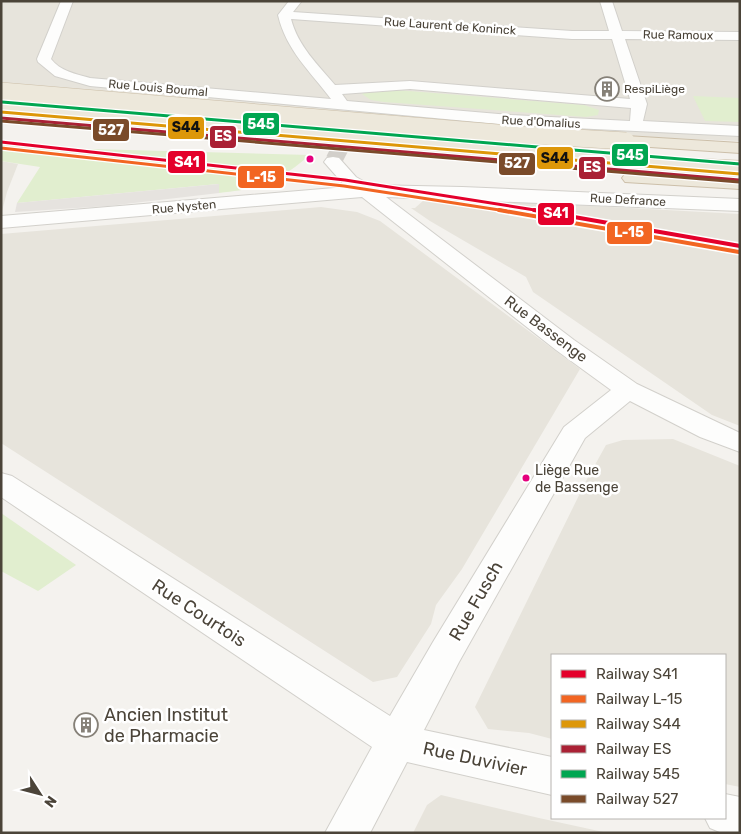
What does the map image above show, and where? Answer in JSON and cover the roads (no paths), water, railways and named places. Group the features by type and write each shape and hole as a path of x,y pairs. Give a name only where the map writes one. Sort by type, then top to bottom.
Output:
{"highway":[{"path":"1,91 500,133 740,148"},
{"path":"1,102 491,144 740,156"},
{"path":"1,112 582,162 740,169"},
{"path":"1,124 512,169 631,178 740,181"},
{"path":"626,141 740,143"}],"street":[{"name":"Rue Louis Boumal","path":"68,1 44,59 49,66 67,77 90,82 342,104"},
{"path":"296,1 284,14 285,23 303,59 332,90 342,104"},
{"path":"606,1 639,104 636,127"},
{"name":"Rue Laurent de Koninck","path":"284,14 617,37"},
{"name":"Rue Ramoux","path":"617,37 633,35 740,36"},
{"name":"Rue d'Omalius","path":"332,90 410,85 639,104"},
{"name":"Rue d'Omalius","path":"342,104 358,111 740,131"},
{"name":"Rue Nysten","path":"1,222 321,174 366,191"},
{"name":"Rue Bassenge","path":"321,174 349,181 366,191 565,345 628,390 710,432 740,443"},
{"name":"Rue Defrance","path":"366,191 462,193 740,205"},
{"name":"Rue Fusch","path":"347,833 446,652 574,432 628,390"},
{"name":"Rue Courtois","path":"1,483 397,742"},
{"name":"Rue Duvivier","path":"397,742 551,776"},
{"path":"726,814 740,817"}],"tunnel":[{"path":"334,160 357,115"}],"rail line":[{"name":"545","path":"2,102 740,164"},
{"name":"S44","path":"1,112 740,174"},
{"name":"ES","path":"1,118 739,180"},
{"name":"527","path":"1,121 739,182"},
{"name":"S41","path":"1,142 345,180 491,202 740,246"},
{"name":"L-15","path":"1,148 344,186 490,208 739,252"}],"place":[{"name":"RespiLiège","path":"607,89"},
{"name":"Liège Rue de Bassenge","path":"526,478"},
{"name":"Ancien Institut de Pharmacie","path":"86,725"}]}
